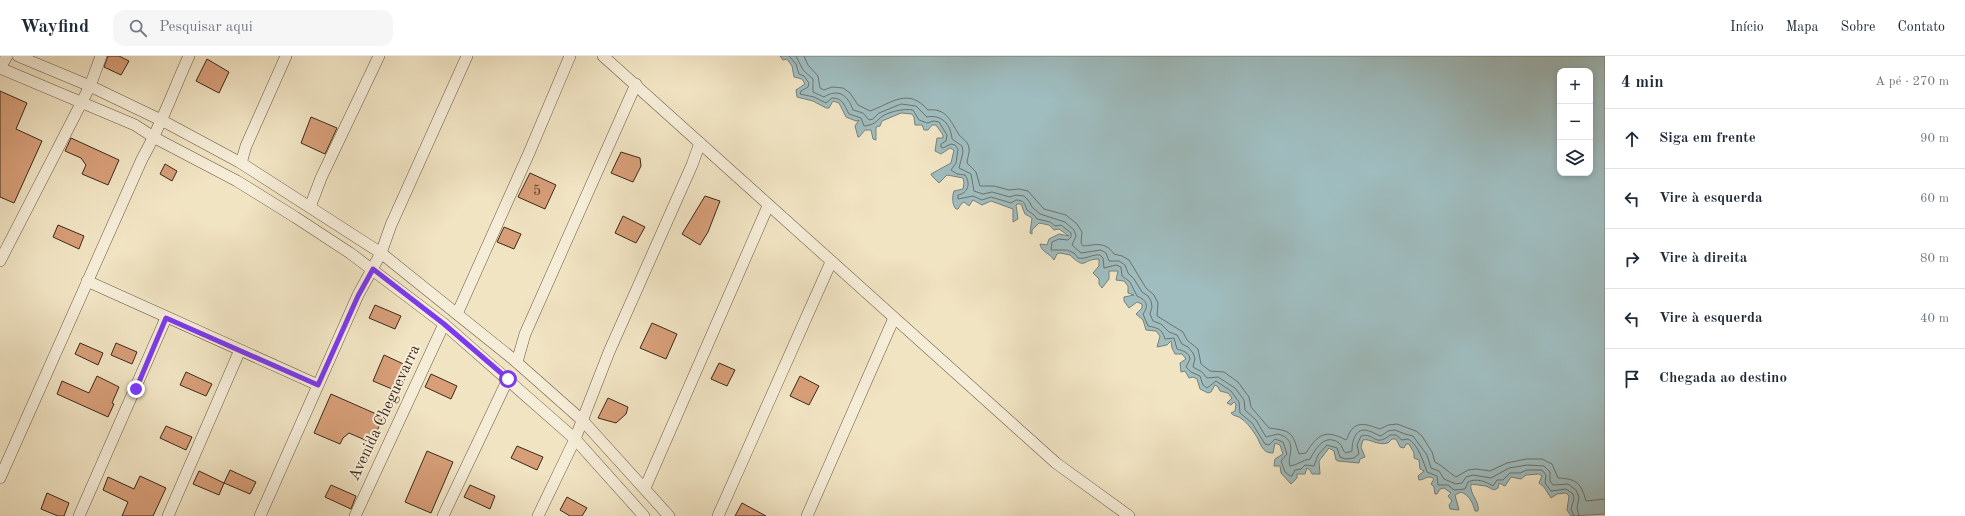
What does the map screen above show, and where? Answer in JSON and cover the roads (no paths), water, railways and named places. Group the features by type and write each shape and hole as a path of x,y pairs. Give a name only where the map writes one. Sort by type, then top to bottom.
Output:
{"street":[{"path":"7,56 0,68 135,125 154,138 243,185 373,269 444,324 575,439 638,514"},
{"path":"18,56 90,86 163,121 241,163 381,253 517,362 583,421 669,516"},
{"path":"0,261 80,101 90,86 101,56"},
{"path":"0,478 142,159 163,121 170,99 189,56"},
{"path":"241,163 246,146 286,56"},
{"path":"310,207 321,178 379,56"},
{"path":"260,516 358,296 381,253 391,225 467,56"},
{"path":"457,314 529,153 570,56"},
{"path":"603,56 636,84 768,206 1056,462 1130,516"},
{"path":"517,362 525,334 636,84"},
{"path":"538,516 583,421 588,404 606,359 692,165 700,143"},
{"path":"645,488 768,206"},
{"path":"718,516 831,262"},
{"path":"87,281 166,318 318,385"},
{"path":"79,516 166,318"},
{"path":"807,516 894,318"},
{"name":"Avenida Cheguevarra","path":"355,516 444,324"},
{"path":"168,516 240,350"},
{"path":"443,516 508,379"}],"water":[{"path":"780,56 1605,56 1605,514 1571,516 1567,510 1569,496 1566,493 1557,494 1551,498 1544,487 1539,483 1542,476 1539,474 1526,475 1521,479 1511,477 1505,486 1499,483 1498,488 1494,490 1486,486 1471,484 1478,511 1475,511 1470,500 1461,492 1455,495 1459,510 1450,509 1449,505 1452,501 1448,496 1451,493 1444,488 1440,489 1437,494 1435,494 1434,487 1431,484 1434,479 1428,477 1419,480 1418,476 1424,471 1420,469 1419,460 1414,458 1414,453 1409,444 1406,444 1404,448 1400,447 1396,439 1392,439 1388,443 1384,444 1363,440 1361,447 1365,457 1360,459 1359,463 1336,460 1334,451 1329,448 1319,461 1320,474 1312,474 1307,468 1305,474 1297,474 1297,478 1291,484 1281,473 1280,466 1274,466 1275,459 1283,454 1280,445 1275,443 1273,453 1269,453 1263,449 1257,437 1248,425 1242,419 1231,413 1235,411 1236,404 1234,402 1231,405 1227,403 1232,398 1228,393 1220,391 1215,385 1211,392 1208,393 1200,389 1197,379 1193,377 1189,378 1185,371 1181,372 1180,363 1186,359 1182,354 1175,354 1171,341 1167,345 1157,347 1160,336 1156,331 1146,330 1143,320 1136,314 1142,308 1142,304 1137,302 1129,308 1124,301 1124,297 1134,295 1128,293 1128,286 1124,281 1116,280 1118,271 1109,271 1109,279 1102,288 1099,284 1099,279 1093,273 1099,266 1099,259 1093,259 1082,263 1075,260 1070,255 1060,253 1057,254 1054,260 1042,249 1040,244 1047,245 1049,239 1059,234 1069,236 1059,229 1054,230 1049,225 1039,223 1032,230 1032,234 1030,233 1032,218 1025,214 1021,204 1016,205 1018,219 1013,222 1013,209 991,201 982,205 973,200 969,206 964,202 958,209 956,209 953,203 953,193 954,191 963,189 963,178 947,175 939,183 931,174 951,163 954,150 950,148 941,154 935,151 937,138 943,138 943,135 936,125 932,125 928,130 924,130 922,125 915,125 912,114 901,113 882,121 880,126 876,127 876,140 873,139 871,130 865,130 858,137 855,126 859,120 856,121 846,117 839,103 833,101 829,108 826,108 813,101 797,97 796,90 805,84 802,79 794,77 792,66 787,59 783,60"}]}
